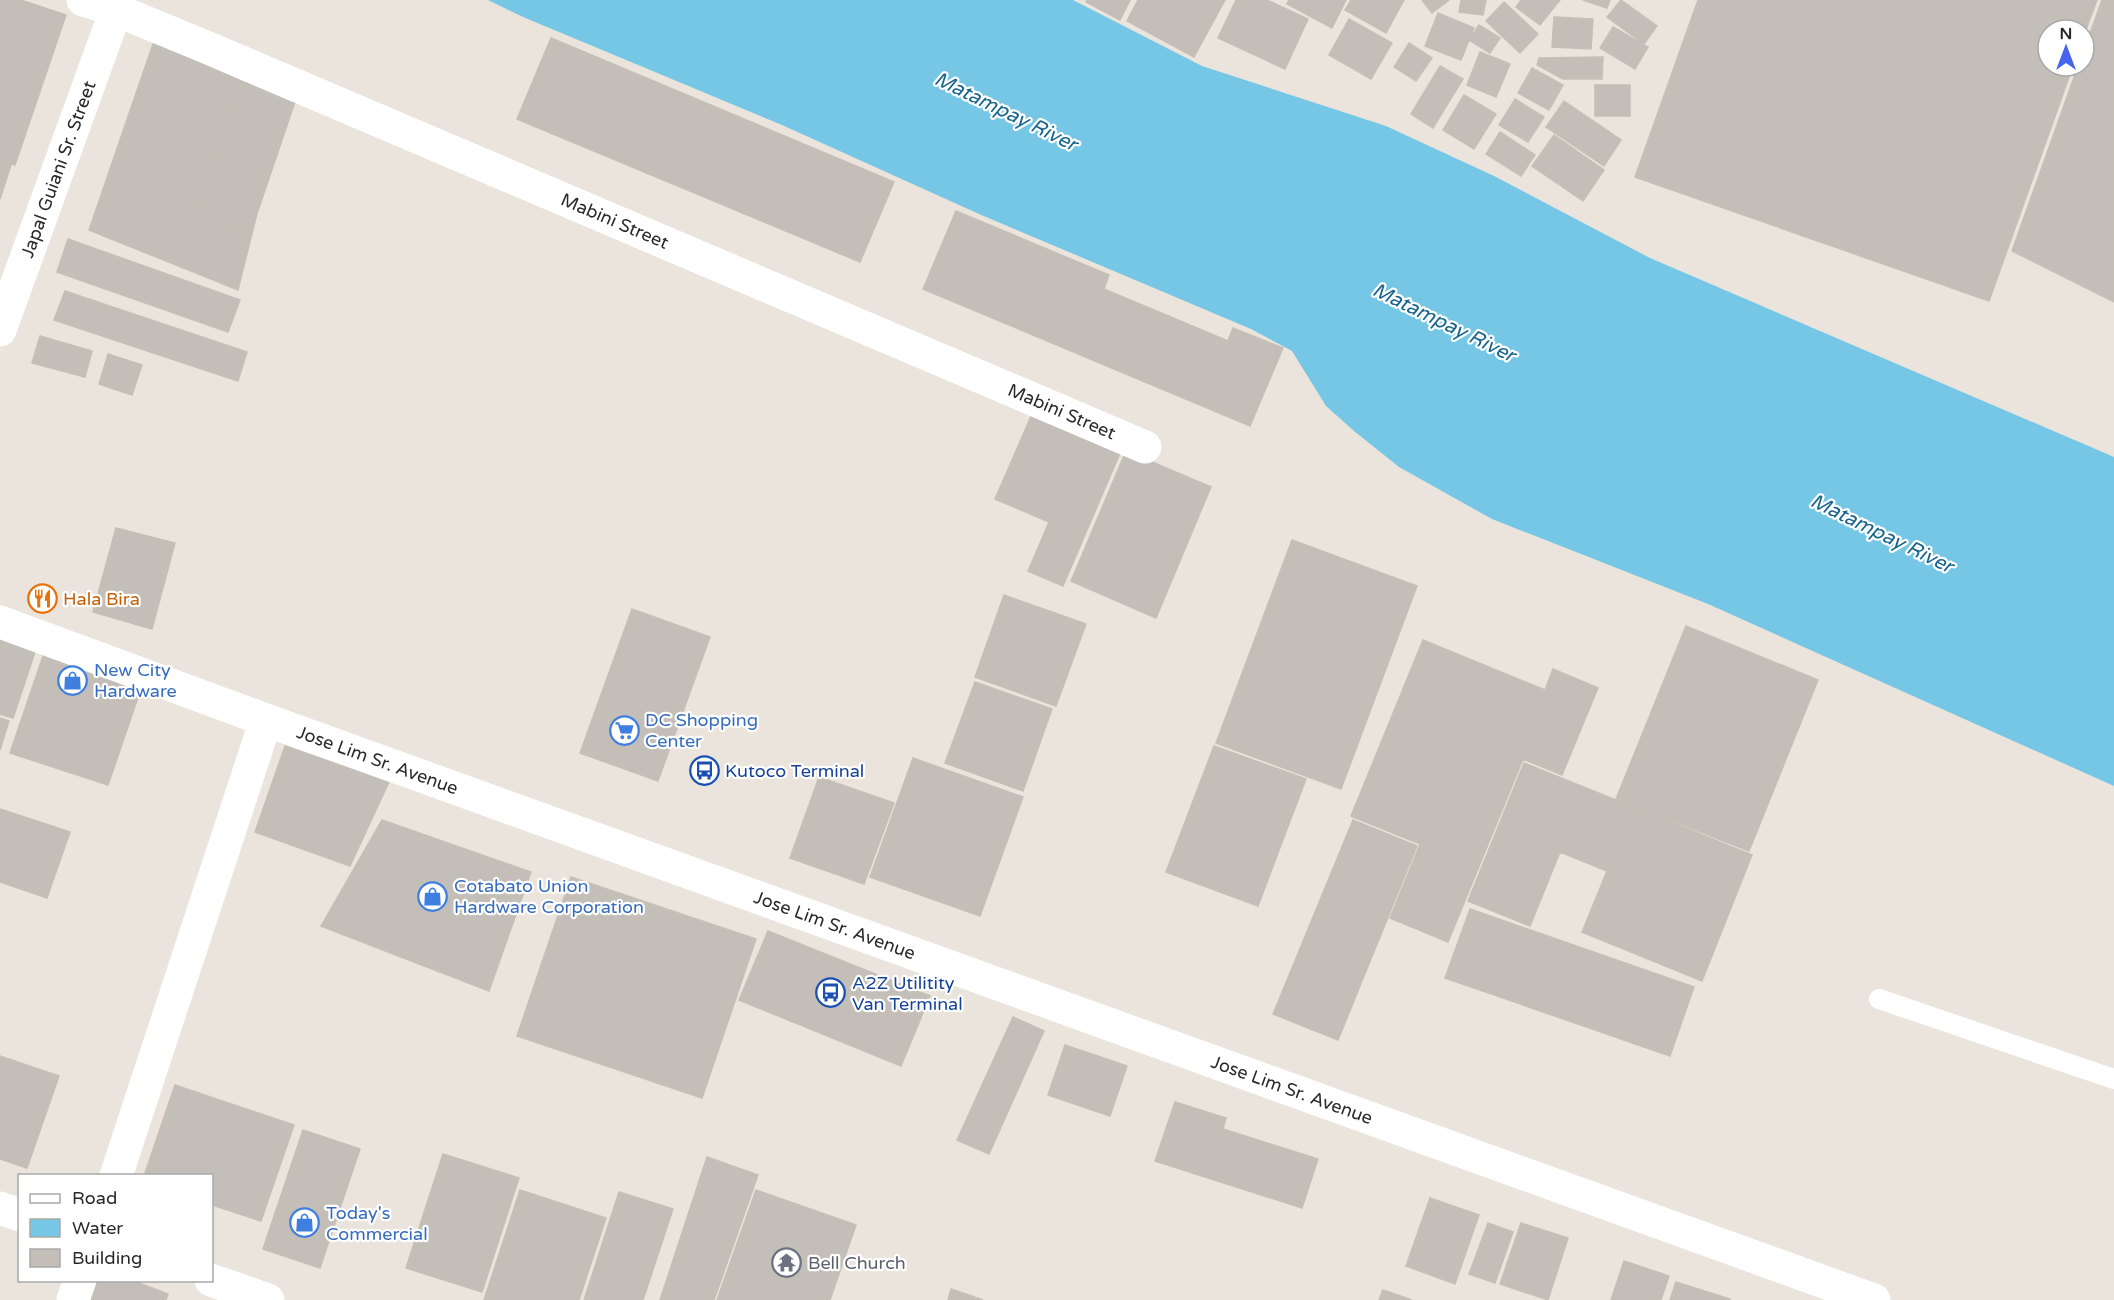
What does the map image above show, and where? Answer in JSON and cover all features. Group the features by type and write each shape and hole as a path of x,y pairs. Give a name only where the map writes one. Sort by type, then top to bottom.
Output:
{"street":[{"name":"Mabini Street","path":"83,0 116,10 1145,447"},
{"name":"Japal Guiani Sr. Street","path":"0,330 116,10"},
{"name":"Jose Lim Sr. Avenue","path":"0,622 1875,1300"},
{"path":"117,1174 266,720"},
{"path":"0,1208 18,1214"},
{"path":"73,1300 80,1282"},
{"path":"213,1282 268,1300"}],"lane":[{"path":"1879,999 2114,1079"}],"water":[{"name":"Matampay River","path":"488,0 1073,0 1202,66 1386,126 1494,176 1650,258 2114,457 2114,786 1708,604 1492,519 1399,467 1326,406 1292,351 1251,329 979,214 782,125 523,17"}],"building":[{"path":"0,0 21,0 66,15 15,165 0,160"},
{"path":"1087,0 1130,0 1120,20 1086,2"},
{"path":"1138,0 1225,0 1194,57 1127,21"},
{"path":"1236,0 1267,0 1308,19 1285,69 1218,38"},
{"path":"1289,0 1346,0 1332,28 1287,4"},
{"path":"1351,0 1404,0 1386,33 1345,10"},
{"path":"1422,0 1449,0 1432,13"},
{"path":"1461,0 1486,0 1483,15 1459,12"},
{"path":"1521,0 1560,0 1540,25 1516,7"},
{"path":"1583,0 1610,0 1607,8"},
{"path":"1621,0 1657,26 1644,44 1607,17"},
{"path":"1698,0 2097,0 2090,18 2036,18 2036,78 2069,78 1989,301 1635,177"},
{"path":"2102,0 2114,0 2114,302 2012,251 2074,78 2096,78 2096,18"},
{"path":"1504,2 1538,34 1520,53 1486,21"},
{"path":"1438,13 1474,28 1461,60 1425,46"},
{"path":"1554,17 1593,19 1591,49 1552,47"},
{"path":"1349,19 1392,43 1371,79 1329,55"},
{"path":"1479,25 1500,38 1490,53 1469,40"},
{"path":"1613,27 1648,47 1635,69 1600,48"},
{"path":"551,38 894,182 860,262 517,119"},
{"path":"154,41 285,101 238,290 89,230"},
{"path":"1409,43 1432,58 1416,81 1394,67"},
{"path":"1480,52 1510,64 1496,97 1467,85"},
{"path":"1603,57 1602,79 1563,79 1537,65 1539,58"},
{"path":"1440,66 1463,79 1433,128 1411,114"},
{"path":"1532,68 1563,85 1549,110 1518,93"},
{"path":"247,79 297,96 249,237 200,220"},
{"path":"1595,85 1630,85 1630,116 1595,116"},
{"path":"1464,95 1496,114 1474,149 1443,130"},
{"path":"1515,99 1544,117 1528,142 1499,125"},
{"path":"1564,101 1621,140 1604,166 1546,127"},
{"path":"1500,132 1535,155 1521,176 1486,154"},
{"path":"1554,135 1604,170 1583,201 1532,166"},
{"path":"0,161 11,165 0,199"},
{"path":"956,211 1109,275 1104,289 1228,341 1233,328 1283,348 1250,426 923,289"},
{"path":"68,239 240,300 228,332 57,272"},
{"path":"65,291 247,352 238,381 54,320"},
{"path":"40,336 92,351 85,377 32,363"},
{"path":"108,354 142,365 132,395 99,384"},
{"path":"1032,414 1121,451 1063,586 1028,571 1049,522 995,499"},
{"path":"1126,451 1211,487 1156,618 1071,581"},
{"path":"116,528 175,543 152,629 93,612"},
{"path":"1292,540 1417,586 1341,789 1216,743"},
{"path":"1004,595 1086,624 1056,706 975,677"},
{"path":"632,609 710,637 658,781 580,753"},
{"path":"1686,626 1818,680 1749,851 1616,799"},
{"path":"0,637 36,649 13,718 0,714"},
{"path":"1423,640 1545,690 1553,669 1598,688 1562,775 1523,759 1448,942 1390,918 1420,844 1351,816"},
{"path":"46,647 144,680 108,785 10,753"},
{"path":"975,682 1052,709 1023,791 945,763"},
{"path":"0,718 9,721 0,750"},
{"path":"285,746 389,782 350,866 255,832"},
{"path":"1214,746 1306,779 1258,906 1166,872"},
{"path":"913,758 1023,797 980,916 870,877"},
{"path":"1524,763 1752,855 1702,981 1582,932 1607,871 1560,852 1530,926 1468,901"},
{"path":"819,777 894,803 864,884 790,858"},
{"path":"0,809 70,832 47,898 0,882"},
{"path":"382,820 531,872 489,991 321,926"},
{"path":"1353,820 1417,846 1338,1040 1273,1014"},
{"path":"571,877 756,939 702,1098 517,1036"},
{"path":"1470,909 1694,987 1670,1056 1445,978"},
{"path":"768,931 930,996 901,1066 739,1000"},
{"path":"1013,1017 1044,1031 989,1154 957,1140"},
{"path":"1065,1045 1127,1066 1110,1116 1048,1095"},
{"path":"0,1056 59,1076 27,1168 0,1159"},
{"path":"175,1085 294,1125 261,1221 213,1205 213,1174 145,1174"},
{"path":"1175,1102 1226,1118 1223,1129 1318,1159 1302,1208 1155,1161"},
{"path":"303,1130 360,1149 320,1268 263,1249"},
{"path":"443,1154 519,1178 482,1292 406,1268"},
{"path":"707,1157 758,1175 714,1300 660,1300"},
{"path":"520,1190 606,1218 579,1300 484,1300"},
{"name":"Bell Church","path":"756,1190 856,1225 830,1300 717,1300"},
{"path":"619,1192 673,1209 643,1300 584,1300"},
{"path":"1430,1198 1479,1215 1455,1284 1406,1266"},
{"path":"1488,1223 1513,1232 1495,1283 1469,1274"},
{"path":"1521,1223 1568,1238 1548,1300 1500,1284"},
{"path":"1624,1261 1669,1276 1661,1300 1611,1300"},
{"path":"89,1282 136,1282 168,1294 166,1300 83,1300"},
{"path":"1676,1282 1730,1299 1730,1300 1670,1300"},
{"path":"951,1289 983,1300 948,1300"},
{"path":"1383,1290 1412,1300 1379,1300"}],"place":[{"name":"Hala Bira","path":"42,599"},
{"name":"New City Hardware","path":"73,680"},
{"name":"DC Shopping Center","path":"624,730"},
{"name":"Kutoco Terminal","path":"704,771"},
{"name":"Cotabato Union Hardware Corporation","path":"433,896"},
{"name":"A2Z Utilitity Van Terminal","path":"831,993"},
{"name":"Today's Commercial","path":"305,1223"},
{"name":"Bell Church","path":"787,1263"}]}
